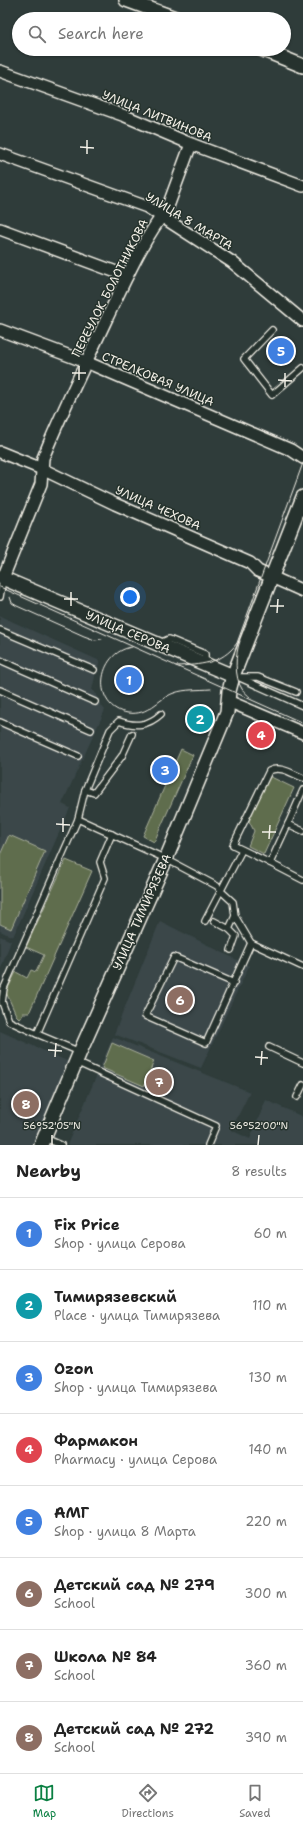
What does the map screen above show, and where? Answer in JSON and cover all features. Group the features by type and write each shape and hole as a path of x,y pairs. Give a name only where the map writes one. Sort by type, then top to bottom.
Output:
{"street":[{"path":"126,0 159,12"},
{"path":"278,56 303,66"},
{"name":"УЛИЦА ЛИТВИНОВА","path":"0,72 125,116 191,144 303,186"},
{"name":"ПЕРЕУЛОК БОЛОТНИКОВА","path":"2,578 41,484 43,458 48,446 127,276 160,218 167,209 191,144"},
{"name":"УЛИЦА 8 МАРТА","path":"0,154 146,208 232,262 303,321"},
{"path":"0,228 127,276"},
{"name":"СТРЕЛКОВАЯ УЛИЦА","path":"0,330 86,362 291,450 303,458"},
{"name":"УЛИЦА ЧЕХОВА","path":"0,452 42,469 115,504 250,563 258,571 303,591"},
{"name":"УЛИЦА ТИМИРЯЗЕВА","path":"42,1141 78,1056 166,859 227,712 229,691 236,677 303,496"},
{"name":"УЛИЦА СЕРОВА","path":"2,578 236,677"},
{"path":"228,701 303,733"}],"lane":[{"path":"272,330 244,359 272,395 303,368"},
{"path":"0,597 2,578"},
{"path":"0,630 94,670"},
{"path":"0,660 94,702"},
{"path":"236,677 258,676 296,692"},
{"path":"236,677 303,706"},
{"path":"0,690 91,730"},
{"path":"161,714 149,722 140,725 130,725 119,721 110,730 85,790 78,818 4,988 2,1002 9,1021 216,1126 208,1145"},
{"path":"0,722 78,756"},
{"path":"85,790 94,793 122,756 132,734"},
{"path":"303,778 282,769 274,768 269,771 233,845 303,880"},
{"path":"270,863 303,790"},
{"path":"78,818 166,859 217,886 233,902 235,916 251,943 303,967"},
{"path":"288,824 303,831"},
{"path":"37,1034 105,878 100,862 112,834"},
{"path":"205,921 242,850"},
{"path":"229,929 235,916"},
{"path":"214,921 229,929 236,936 231,950"},
{"path":"234,983 174,957 145,1016 206,1042 234,983 251,943"},
{"path":"269,1047 303,1062"},
{"path":"297,1097 303,1085"},
{"path":"42,1141 61,1145"}],"shaded area":[{"path":"0,616 100,661 92,690 95,692 100,704 105,710 62,804 70,808 13,937 0,931"},
{"path":"160,921 249,966 201,1068 114,1034"},
{"path":"0,936 11,941 0,971"},
{"path":"0,1031 69,1062 34,1145 0,1145"},
{"path":"113,1037 250,1092 231,1130 250,1139 266,1100 303,1117 303,1145 67,1145"}],"green space":[{"path":"181,749 193,755 154,842 143,836"},
{"path":"269,776 294,788 264,854 248,846 254,831 249,821"},
{"path":"9,835 45,851 11,929 0,924 0,855"},
{"path":"66,860 92,871 29,1013 23,1013 20,1019 16,1015 6,992 16,972 27,978 31,970 36,972 44,955 26,947"},
{"path":"112,1043 154,1061 144,1086 102,1068"}],"tram line":[{"path":"176,666 210,662 225,655 237,643 303,463"},
{"path":"0,587 303,723"},
{"path":"10,597 12,603 17,606 84,636 95,640 102,639"},
{"path":"240,641 236,659 239,684 251,698"},
{"path":"132,647 120,651 111,659 105,669 103,680 104,691 108,701 116,709 128,713 142,712 174,693 187,690 211,689"}],"place":[{"name":"АМГ","path":"281,351"},
{"name":"Fix Price","path":"129,680"},
{"name":"Тимирязевский","path":"200,719"},
{"name":"Фармакон","path":"261,735"},
{"name":"Ozon","path":"165,770"},
{"name":"Детский сад № 279","path":"180,1000"},
{"name":"Школа № 84","path":"159,1082"},
{"name":"Детский сад № 272","path":"26,1104"}]}
